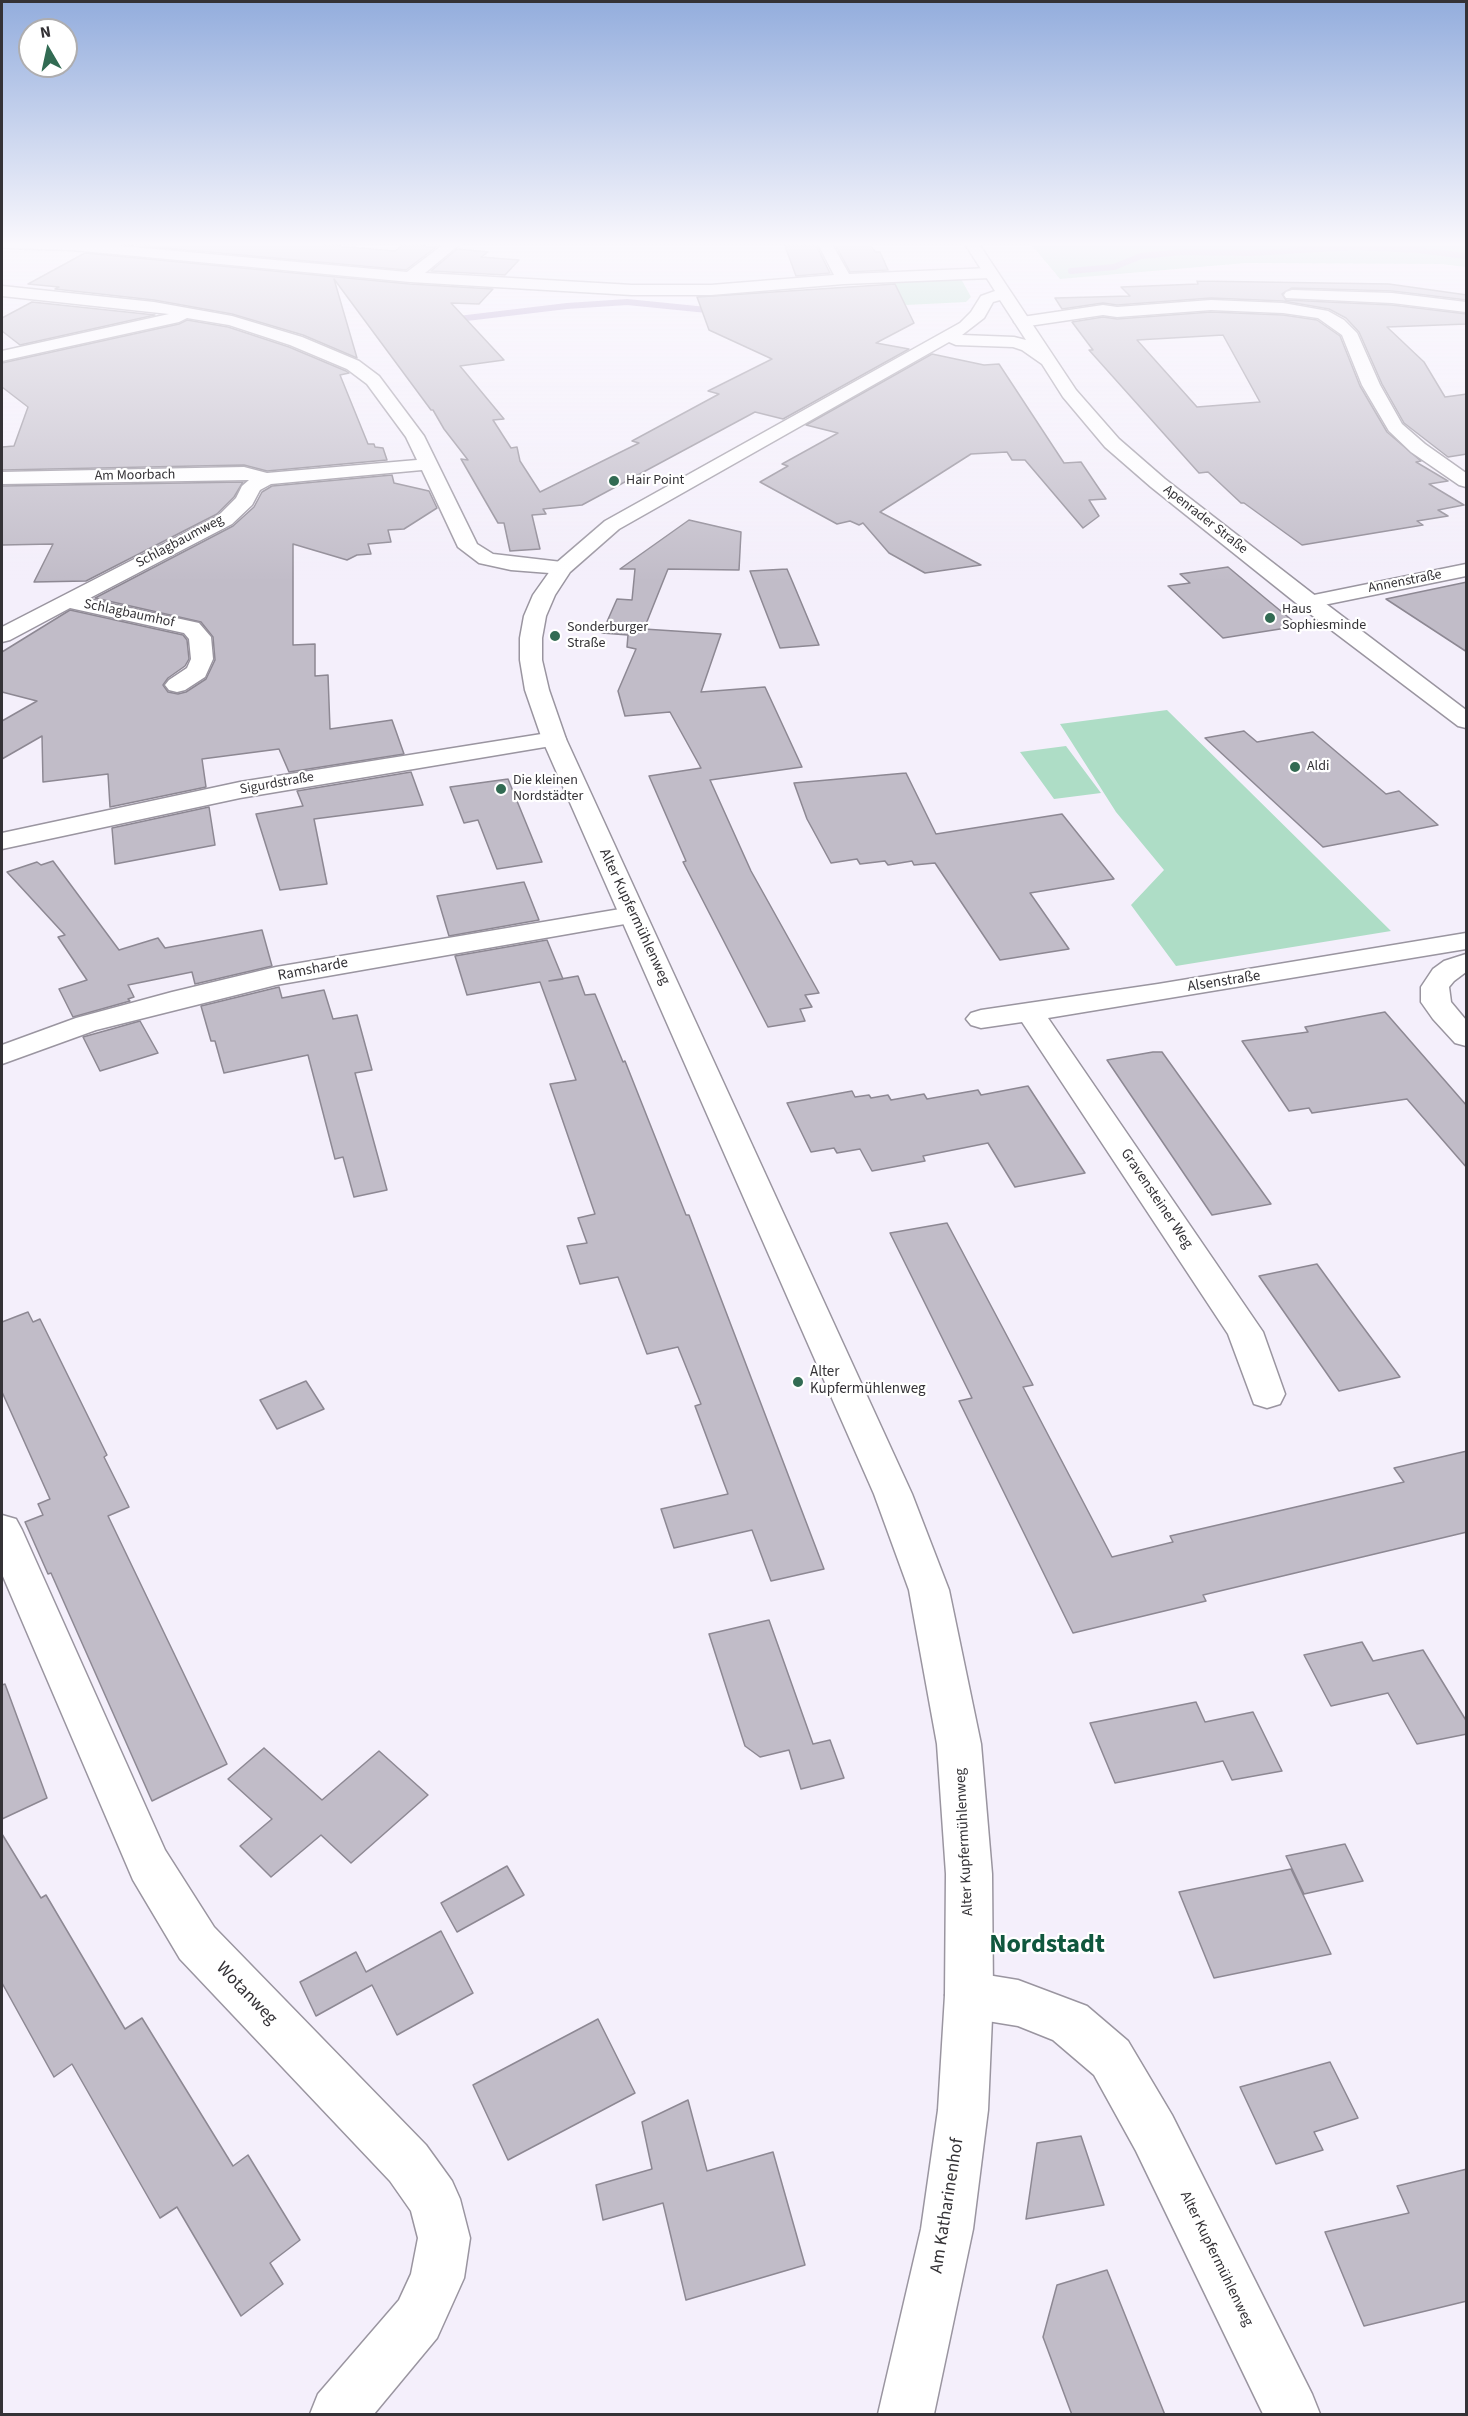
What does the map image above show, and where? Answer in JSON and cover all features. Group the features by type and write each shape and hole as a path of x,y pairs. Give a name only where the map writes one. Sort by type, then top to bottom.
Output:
{"street":[{"path":"333,357 353,365 373,380 392,403 415,436 430,464 457,528 468,547 486,559 511,564 562,568 612,525 913,357"},
{"path":"1042,357 1048,361"},
{"name":"Apenrader Straße","path":"1045,357 1069,393 1112,443 1158,483 1309,602 1467,721"},
{"path":"1359,357 1371,386 1395,427 1418,448 1467,481"},
{"path":"267,479 430,464"},
{"name":"Am Moorbach","path":"2,478 244,474 267,479"},
{"name":"Schlagbaumweg","path":"2,635 225,520 245,501 252,486 267,479"},
{"name":"Alter Kupfermühlenweg","path":"562,568 544,595 535,616 531,638 531,660 537,690 554,739 632,915 704,1069 888,1484 929,1590 959,1744 969,1874 969,1995 1018,2003 1070,2023 1111,2058 1154,2133 1292,2415"},
{"name":"Annenstraße","path":"1309,602 1467,570"},
{"name":"Schlagbaumhof","path":"66,601 191,628 200,637 202,660 197,672 177,685"},
{"name":"Sigurdstraße","path":"2,841 240,790 554,739"},
{"name":"Ramsharde","path":"2,1055 97,1021 276,976 632,915"},
{"name":"Alsenstraße","path":"981,1019 1158,993 1467,941"},
{"path":"1467,963 1454,967 1443,975 1435,987 1436,1002 1443,1013 1467,1037"},
{"name":"Gravensteiner Weg","path":"1029,1011 1245,1332 1267,1394"},
{"name":"Wotanweg","path":"2,1530 149,1865 197,1943 408,2163 434,2199 444,2238 438,2278 418,2319 338,2415"},
{"name":"Am Katharinenhof","path":"906,2415 947,2229 963,2110 969,1995"}],"green space":[{"path":"1167,710 1391,931 1176,966 1131,905 1164,870 1116,812 1060,724"},
{"path":"1066,746 1101,793 1054,799 1020,752"}],"building":[{"path":"30,357 312,357 349,373 340,375 368,444 383,448 387,460 267,471 244,465 2,470 2,447 14,446 28,407 2,387 2,363"},
{"path":"392,357 501,357 504,360 460,366 504,419 493,420 511,448 517,447 520,461 540,492 639,443 632,441 719,394 708,391 772,359 767,357 895,357 783,419 755,412 582,505 543,509 546,514 532,515 540,549 510,551 504,523 498,523 461,459 468,460"},
{"path":"927,357 945,357 984,365 999,364 1064,463 1081,462 1106,499 1089,500 1099,516 1083,528 1025,460 1012,460 1007,452 971,454 880,512 981,565 925,573 889,553 863,523 859,525 850,521 837,524 760,482 788,466 782,464 838,433 806,425"},
{"path":"1095,357 1152,357 1197,407 1260,402 1235,357 1348,357 1360,386 1387,432 1421,461 1416,462 1448,481 1429,484 1464,505 1438,510 1448,516 1417,521 1423,525 1302,545 1241,503 1208,472 1199,473"},
{"path":"1370,357 1418,357 1445,397 1467,394 1467,454 1448,457 1404,423"},
{"path":"392,475 394,483 429,491 437,508 404,529 388,530 391,542 368,544 371,554 357,555 347,560 293,544 293,645 315,644 315,676 328,675 330,729 392,720 404,754 289,772 279,749 202,759 206,787 110,807 108,774 43,782 42,736 2,759 2,721 37,701 2,692 2,652 70,610 183,635 187,640 189,659 185,666 168,678 163,685 168,692 178,694 186,692 206,679 215,660 213,637 201,622 95,598 233,526 254,507 262,492 272,486"},
{"path":"243,482 234,497 217,514 86,581 34,582 53,544 2,545 2,486"},
{"path":"689,520 741,532 739,570 668,569 644,629 721,634 701,692 765,687 802,767 710,780 751,871 819,993 805,995 812,1007 800,1009 805,1021 768,1027 683,862 686,861 649,776 701,768 670,712 625,716 618,691 636,649 627,647 628,635 602,633 617,599 632,600 635,569 620,569"},
{"path":"1228,567 1299,626 1223,638 1168,586 1190,583 1180,574"},
{"path":"787,569 819,645 780,648 750,571"},
{"path":"1467,582 1467,652 1386,599"},
{"name":"Aldi","path":"1244,731 1257,742 1313,732 1386,794 1399,791 1438,825 1323,847 1205,738"},
{"path":"411,772 423,805 314,819 327,884 280,890 256,814 303,806 297,791"},
{"path":"906,773 936,834 1062,814 1114,879 1030,893 1069,949 1000,960 935,863 914,865 912,861 888,865 885,861 860,864 857,859 831,863 807,819 794,783"},
{"path":"508,779 542,862 497,869 478,820 464,823 450,787"},
{"path":"209,807 215,845 115,864 112,828"},
{"path":"53,861 119,950 158,938 165,948 262,930 272,966 195,984 192,972 128,985 134,997 128,999 130,1001 73,1017 59,989 87,980 58,937 65,935 7,872 37,862 41,865"},
{"path":"524,882 539,920 449,936 437,896"},
{"path":"547,940 563,979 578,976 585,995 595,994 623,1062 625,1061 686,1215 689,1215 824,1569 771,1581 752,1530 674,1548 661,1509 728,1494 695,1406 701,1404 678,1347 647,1354 618,1277 580,1284 567,1246 587,1243 578,1218 595,1214 550,1084 576,1080 540,982 467,995 455,956"},
{"path":"279,987 282,998 324,990 333,1019 357,1015 372,1070 355,1073 387,1190 354,1197 343,1157 335,1159 308,1055 224,1073 215,1041 211,1041 201,1006"},
{"path":"1385,1012 1467,1106 1467,1168 1407,1099 1312,1113 1309,1108 1289,1111 1242,1041 1308,1032 1305,1027"},
{"path":"140,1021 158,1053 100,1071 83,1037"},
{"path":"1162,1052 1271,1204 1212,1215 1107,1060"},
{"path":"1028,1086 1085,1173 1015,1187 988,1143 923,1156 925,1161 872,1171 860,1149 837,1153 834,1148 811,1152 787,1103 852,1091 855,1097 869,1095 871,1098 888,1095 891,1100 924,1094 927,1099 978,1090 981,1095"},
{"path":"947,1223 1033,1385 1023,1387 1112,1557 1173,1542 1170,1536 1404,1482 1394,1468 1467,1451 1467,1532 1203,1595 1206,1601 1073,1633 959,1401 972,1398 890,1233"},
{"path":"1317,1264 1400,1377 1339,1391 1259,1276"},
{"path":"28,1312 33,1322 40,1319 107,1455 104,1457 129,1507 108,1516 227,1764 152,1801 51,1573 48,1574 25,1522 43,1515 38,1504 50,1499 2,1392 2,1322"},
{"path":"306,1381 324,1409 277,1429 260,1400"},
{"path":"769,1620 813,1744 830,1740 844,1778 801,1789 789,1750 760,1757 745,1746 709,1634"},
{"path":"1362,1642 1373,1661 1423,1650 1467,1722 1467,1734 1417,1744 1388,1693 1331,1706 1304,1655"},
{"path":"5,1684 47,1798 2,1819 2,1685"},
{"path":"1196,1702 1205,1722 1253,1712 1282,1771 1232,1780 1223,1761 1115,1783 1090,1723"},
{"path":"264,1748 322,1800 379,1751 428,1795 351,1863 321,1835 271,1877 240,1846 272,1819 228,1779"},
{"path":"2,1834 41,1898 46,1895 125,2029 142,2018 233,2166 248,2155 300,2240 270,2263 283,2284 241,2316 177,2207 160,2218 72,2064 54,2077 2,1983"},
{"path":"1345,1844 1363,1881 1304,1894 1286,1856"},
{"path":"507,1866 524,1895 457,1932 441,1903"},
{"path":"1291,1869 1331,1954 1214,1978 1179,1892"},
{"path":"441,1931 473,1993 397,2035 372,1985 316,2016 300,1982 356,1952 366,1972"},
{"path":"598,2019 635,2093 508,2160 473,2085"},
{"path":"1330,2062 1358,2118 1314,2132 1323,2150 1276,2164 1240,2087"},
{"path":"688,2100 707,2171 773,2152 805,2265 686,2300 663,2203 603,2220 596,2185 652,2169 642,2122"},
{"path":"1081,2136 1104,2205 1026,2219 1037,2143"},
{"path":"1467,2169 1467,2301 1364,2326 1325,2232 1409,2213 1397,2186"},
{"path":"1107,2270 1165,2415 1072,2415 1043,2337 1057,2285"}],"place":[{"name":"Hair Point","path":"614,481"},
{"name":"Haus Sophiesminde","path":"1270,618"},
{"name":"Sonderburger Straße","path":"555,636"},
{"name":"Aldi","path":"1295,767"},
{"name":"Die kleinen Nordstädter","path":"501,789"},
{"name":"Alter Kupfermühlenweg","path":"798,1382"}],"district":[{"name":"Nordstadt","path":"1047,1946"}]}
